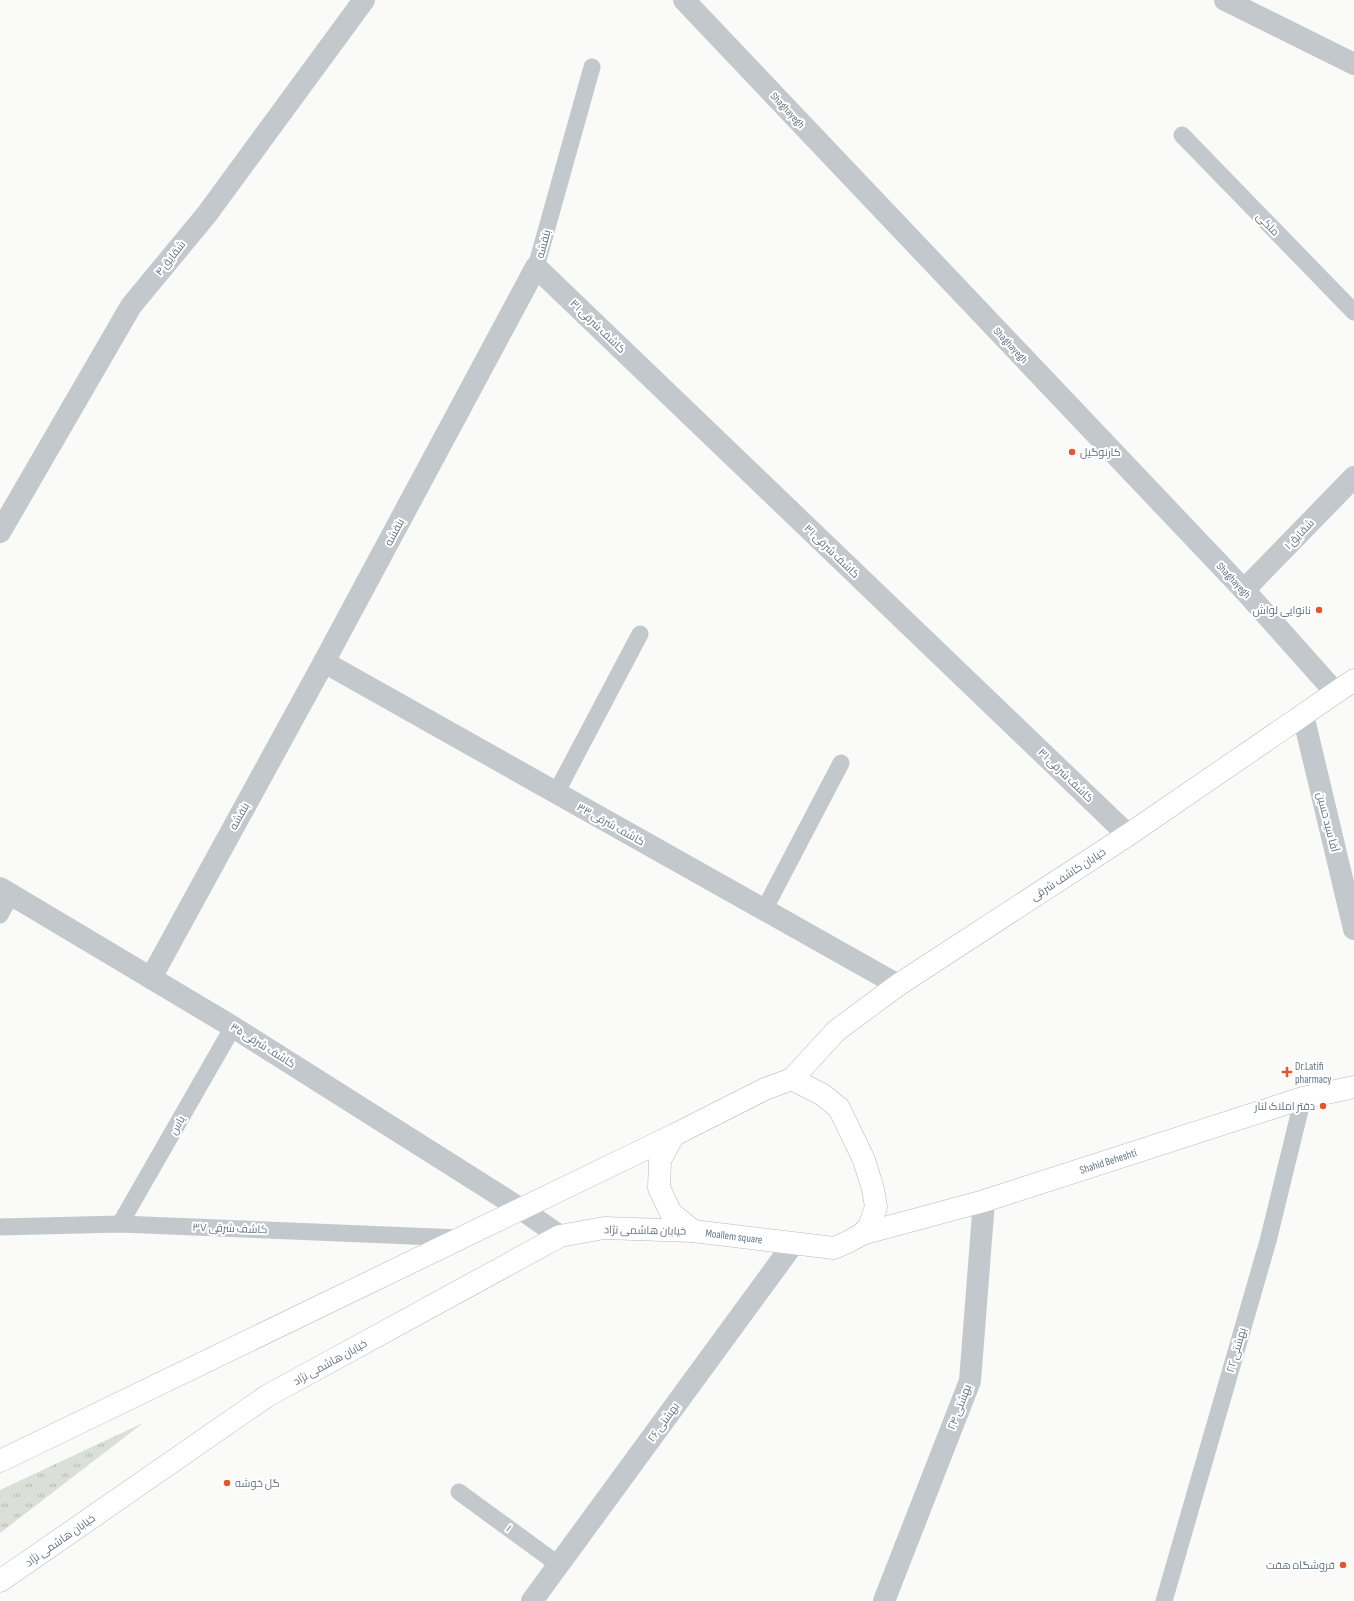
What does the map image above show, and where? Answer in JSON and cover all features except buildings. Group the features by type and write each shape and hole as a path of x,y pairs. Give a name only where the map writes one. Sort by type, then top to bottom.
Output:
{"main road":[{"name":"خیابان کاشف شرقی","path":"792,1079 836,1031 898,985 1128,835 1354,680"},
{"path":"0,1461 521,1209 765,1089 792,1079"},
{"name":"Moallem square","path":"674,1134 660,1160 659,1188 671,1213 693,1231 834,1248 848,1242 862,1234 869,1227 876,1207 869,1175 853,1136 839,1108 823,1095 792,1079"},
{"name":"Shahid Beheshti","path":"862,1234 984,1201 1302,1098 1354,1088"},
{"name":"خیابان هاشمی نژاد","path":"0,1581 267,1396 560,1236 604,1228 693,1231"}],"street":[{"name":"شقایق ۴","path":"0,532 131,306 207,214 364,0"},
{"name":"Shaghayegh","path":"684,0 1244,590 1336,692"},
{"path":"1225,0 1354,64"},
{"name":"بنفشه","path":"151,978 324,662 536,267"},
{"name":"کاشف شرقی ۳۱","path":"536,267 1128,835"},
{"name":"شقایق ۱","path":"1244,590 1354,477"},
{"name":"کاشف شرقی ۳۳","path":"324,662 898,985"},
{"name":"آقا سید حسین","path":"1302,715 1354,929"},
{"name":"کاشف شرقی ۳۵","path":"6,892 233,1027 521,1209 560,1236"},
{"name":"بهشتی ۲۴","path":"884,1601 970,1381 984,1201"},
{"name":"بهشتی ۲۶","path":"532,1601 794,1243"}],"lane":[{"name":"بنفشه","path":"536,267 592,67"},
{"name":"ملکی","path":"1182,135 1354,312"},
{"path":"556,793 640,634"},
{"path":"764,910 841,763"},
{"path":"0,915 6,892"},
{"name":"یاس","path":"120,1224 233,1027"},
{"name":"بهشتی ۲۲","path":"1164,1601 1268,1240 1302,1098"},
{"name":"کاشف شرقی ۳۷","path":"0,1227 120,1224 460,1238"},
{"name":"۱","path":"459,1492 559,1565"}],"green space":[{"path":"143,1423 0,1533 0,1490"}],"place":[{"name":"کارنوگیل","path":"1072,452"},
{"name":"نانوایی لواش","path":"1319,610"},
{"name":"Dr.Latifi pharmacy","path":"1287,1072"},
{"name":"دفتر املاک لنار","path":"1323,1106"},
{"name":"گل خوشه","path":"227,1483"},
{"name":"فروشگاه هفت","path":"1343,1565"}]}
